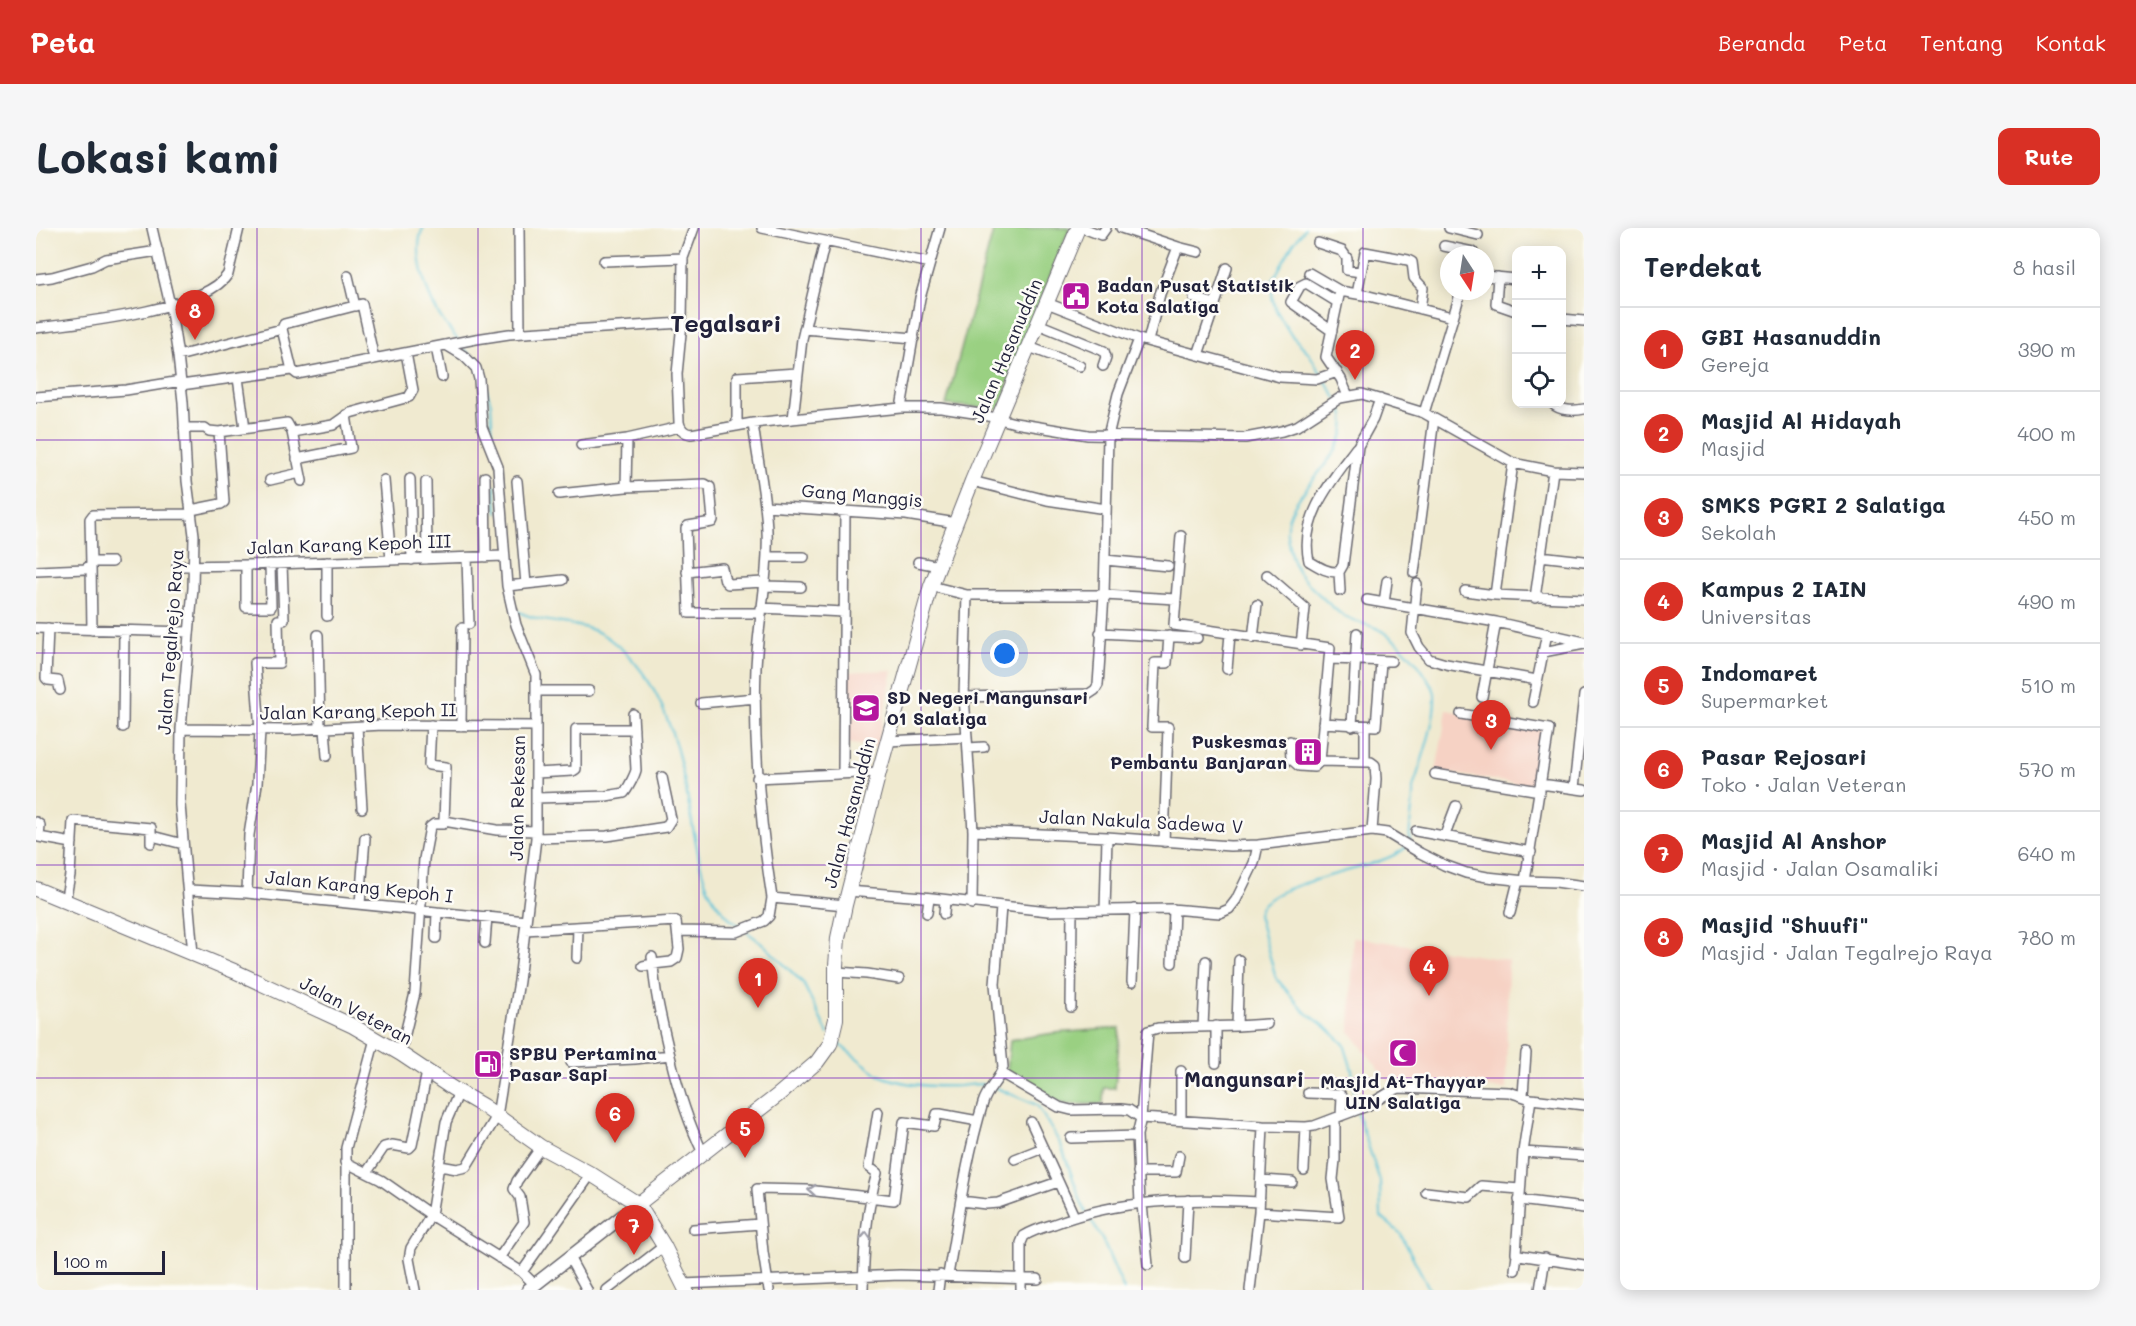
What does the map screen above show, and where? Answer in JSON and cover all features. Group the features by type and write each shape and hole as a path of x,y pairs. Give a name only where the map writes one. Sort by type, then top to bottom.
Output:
{"main road":[{"name":"Jalan Hasanuddin","path":"638,1204 817,1062 832,1038 838,939 846,898 931,586 972,481 1078,228"},
{"name":"Jalan Veteran","path":"36,889 193,954 319,1010 400,1054 541,1147 591,1174 638,1204"},
{"path":"531,1287 638,1204 664,1246 685,1288"}],"street":[{"name":"Jalan Tegalrejo Raya","path":"152,228 170,305 178,356 191,512 194,566 181,729 180,805 193,954"},
{"path":"36,328 95,321 170,305 213,289 224,280 232,259 239,228"},
{"path":"519,228 520,333"},
{"path":"694,228 683,258 682,323 677,374 680,427 685,433 691,434 753,423 901,408 940,408 1088,435 1226,438 1263,436 1297,426 1329,403 1344,397 1362,394 1424,413 1513,463 1553,471 1584,472"},
{"path":"762,228 806,232 825,241 930,263"},
{"path":"901,408 920,298 940,228"},
{"path":"1083,228 1101,235 1106,228"},
{"path":"1121,228 1178,248 1198,252"},
{"path":"1449,228 1478,232"},
{"path":"793,419 804,329 825,241"},
{"path":"1318,243 1342,251 1347,258 1347,270 1361,272"},
{"path":"964,697 1089,694 1098,684 1104,595 1108,436 1116,401 1144,340 1178,248"},
{"path":"36,279 93,266 106,259 158,251"},
{"path":"1358,294 1365,252 1408,260 1412,262 1414,278 1423,288 1420,309"},
{"path":"604,261 683,258"},
{"path":"1198,355 1227,268"},
{"path":"1309,273 1340,291 1452,317"},
{"path":"348,276 355,306"},
{"path":"1494,277 1512,279"},
{"path":"1498,277 1496,304 1512,310"},
{"path":"1332,331 1291,302 1300,286 1306,283 1337,302"},
{"path":"1340,291 1326,357 1336,372 1344,397"},
{"path":"1194,298 1215,304"},
{"path":"1424,413 1458,300"},
{"path":"1047,303 1144,340 1280,377 1321,377 1336,372"},
{"path":"374,359 362,304 284,324 282,329 292,370 295,374 299,374 476,339 520,333 682,323"},
{"path":"1566,320 1584,321"},
{"path":"1038,324 1102,350 1106,355 1103,366"},
{"path":"178,356 282,329"},
{"path":"804,329 914,338"},
{"path":"450,344 476,369 481,391 482,427 498,467 501,488 497,557"},
{"path":"1029,346 1080,366"},
{"path":"436,347 442,378"},
{"path":"292,432 337,424 346,415 409,397 413,390 405,353"},
{"path":"36,398 238,378 292,370"},
{"path":"737,426 737,377 797,373"},
{"path":"238,378 245,428"},
{"path":"1339,572 1333,573 1309,561 1307,552 1311,520 1329,485 1358,446 1373,419 1380,399"},
{"path":"1557,408 1584,409"},
{"path":"297,459 351,448 346,415"},
{"path":"1414,573 1434,419"},
{"path":"184,428 205,428 219,432 287,423 292,432 301,477 270,480"},
{"path":"703,1153 690,1125 676,1083 655,994 650,962 671,962 677,958 678,931 736,932 760,924 769,916 772,898 757,778 756,698 760,611 767,557 765,506 753,423"},
{"path":"581,445 627,439 680,427"},
{"path":"92,630 90,519 93,515 191,512 224,502 219,432"},
{"path":"626,487 627,439"},
{"path":"1340,591 1339,572 1343,565 1358,446"},
{"path":"1495,595 1513,463"},
{"path":"1534,598 1553,471"},
{"path":"485,477 497,557"},
{"path":"410,479 412,560"},
{"path":"384,480 391,560"},
{"path":"972,481 1047,500 1106,509"},
{"path":"426,482 426,559"},
{"path":"517,482 526,585"},
{"path":"559,494 626,487 705,484 710,487 713,520 686,528 690,614 760,611 844,612"},
{"name":"Gang Manggis","path":"765,506 906,515 956,523"},
{"path":"843,772 846,511"},
{"path":"1181,536 1174,625 1330,648 1320,761 1314,767 1295,764 1290,756 1290,741"},
{"path":"1540,556 1584,561"},
{"name":"Jalan Karang Kepoh III","path":"177,566 497,557"},
{"name":"Jalan Rekesan","path":"497,557 507,586 516,626 536,675 536,835 526,925 497,1116"},
{"path":"767,557 804,557"},
{"path":"461,726 467,558"},
{"path":"1105,560 1168,566"},
{"path":"36,571 85,569 91,564 112,562"},
{"path":"327,562 327,616"},
{"path":"918,562 939,566"},
{"path":"246,565 246,607 271,607 270,564"},
{"path":"247,893 249,835 260,731 255,663 279,663 278,620 284,620 282,564"},
{"path":"687,572 722,568 728,584 801,587"},
{"path":"1267,575 1305,608 1301,645"},
{"path":"507,586 563,580"},
{"path":"1384,603 1387,580"},
{"path":"1417,584 1412,633 1419,647 1429,659 1537,680"},
{"path":"931,586 967,594 1176,598"},
{"path":"1465,591 1534,598 1584,599"},
{"path":"967,594 964,697 973,831 972,904"},
{"path":"1367,600 1496,622 1584,643"},
{"path":"1253,638 1257,604"},
{"path":"1482,697 1496,622"},
{"path":"36,628 189,632"},
{"path":"48,628 41,671 47,679 59,682 60,690"},
{"path":"123,727 124,631"},
{"path":"1100,633 1197,638"},
{"path":"1352,726 1357,633"},
{"path":"1533,702 1547,633"},
{"path":"1227,669 1230,634"},
{"path":"318,635 322,728 327,756"},
{"path":"1164,842 1168,727 1152,727 1155,663 1167,663 1169,636"},
{"path":"1543,652 1584,643"},
{"path":"1323,723 1365,727 1376,725 1386,661 1330,659"},
{"path":"536,691 589,691"},
{"path":"1435,774 1541,788 1579,789 1584,695"},
{"path":"701,703 756,698"},
{"path":"536,798 606,796 624,793 629,781 635,777 636,770 633,714"},
{"path":"1461,714 1549,729 1550,732 1531,852 1510,913"},
{"path":"400,1054 415,993 420,910 429,829 432,825 443,824 444,821 446,767 429,765 431,725"},
{"name":"Jalan Karang Kepoh II","path":"181,729 260,731 431,725 535,726"},
{"path":"357,727 362,808"},
{"path":"1365,727 1365,762"},
{"path":"536,773 566,772 576,769 576,729 634,729"},
{"path":"888,741 967,737"},
{"path":"968,748 984,747"},
{"path":"1320,761 1365,762 1375,765 1372,831"},
{"path":"757,778 879,772"},
{"path":"444,821 536,835 607,836 666,827 671,819 662,777"},
{"path":"1445,835 1456,806"},
{"path":"65,902 75,820 151,828 151,839 183,844"},
{"path":"36,822 40,825 39,837 72,843"},
{"name":"Jalan Nakula Sadewa V","path":"973,831 1107,837 1230,846 1258,845 1274,841 1372,831 1387,833 1444,865 1466,873 1522,881 1584,886"},
{"path":"1416,831 1531,852"},
{"path":"1105,910 1107,837"},
{"path":"360,904 365,838"},
{"path":"772,898 929,898 1001,907 1072,910 1174,909 1220,913 1229,909 1236,900 1254,863 1258,845"},
{"name":"Jalan Karang Kepoh I","path":"189,890 247,893 487,916 526,925 578,927 675,920 678,931"},
{"path":"927,912 929,898"},
{"path":"944,914 945,900"},
{"path":"938,1290 944,1275 978,1121 987,1093 1001,1073 1004,1060 995,984 1001,907"},
{"path":"1132,982 1135,909"},
{"path":"1172,963 1174,909"},
{"path":"1071,1007 1072,910"},
{"path":"436,938 437,912"},
{"path":"485,943 487,916"},
{"path":"577,958 578,927"},
{"path":"1237,1026 1239,960"},
{"path":"1203,1027 1206,961"},
{"path":"836,972 899,979"},
{"path":"1148,1265 1138,1172 1137,1136 1141,1118 1148,1031 1158,1028 1267,1024"},
{"path":"1216,1026 1216,1063"},
{"path":"346,1290 346,1148 375,1040"},
{"path":"1515,1270 1527,1097 1526,1053"},
{"path":"571,1062 670,1055"},
{"path":"1181,1071 1181,1119"},
{"path":"367,1172 384,1147 392,1145 408,1148 412,1144 427,1072"},
{"path":"1001,1073 1059,1107 1071,1110 1129,1110 1141,1118 1263,1126 1306,1128 1367,1106 1392,1090 1399,1089 1509,1092 1527,1097 1584,1105"},
{"path":"415,1290 409,1258 411,1248 431,1215 446,1122 459,1092"},
{"path":"1021,1290 1021,1244 1024,1236 1091,1211 1188,1200 1339,1217 1333,1179 1342,1116 1342,1099 1340,1094 1308,1093"},
{"path":"863,1290 870,1196 877,1173 869,1167 878,1112"},
{"path":"768,1285 758,1189 807,1190 894,1199 904,1122 934,1126 938,1114 978,1121"},
{"path":"440,1166 457,1169 466,1167 497,1116"},
{"path":"1031,1122 1058,1182 1077,1215"},
{"path":"1250,1290 1259,1207 1263,1126"},
{"path":"1304,1170 1306,1128"},
{"path":"1071,1138 1137,1136"},
{"path":"499,1258 524,1222 520,1197 514,1189 517,1181 541,1147"},
{"path":"1015,1159 1043,1148"},
{"path":"1523,1152 1584,1156"},
{"path":"1138,1172 1176,1172 1179,1156"},
{"path":"345,1162 367,1172 522,1272 531,1287"},
{"path":"522,1272 591,1174"},
{"path":"1261,1180 1292,1182"},
{"path":"961,1201 998,1203 1058,1182"},
{"path":"1426,1192 1469,1197 1481,1186 1520,1189"},
{"path":"1185,1258 1188,1200"},
{"path":"1519,1200 1584,1208"},
{"path":"693,1229 760,1224"},
{"path":"607,1290 664,1246"},
{"path":"1517,1254 1584,1265"},
{"path":"1540,1290 1545,1258"},
{"path":"570,1259 587,1290"},
{"path":"685,1288 768,1285 864,1276 944,1275 1038,1279"}],"shaded area":[{"name":"SD Negeri Mangunsari 01 Salatiga","path":"893,670 877,747 845,743 847,672"},
{"path":"1447,710 1546,730 1538,783 1523,785 1436,771"},
{"path":"1353,937 1508,960 1506,1089 1390,1083 1350,1032"}],"green space":[{"path":"994,228 1070,228 1014,363 1000,409 946,405"},
{"path":"1120,1028 1115,1088 1104,1088 1103,1104 1057,1102 1035,1085 1007,1072 1010,1040 1054,1033"}],"waterway":[{"path":"423,228 419,248 425,283 438,313 458,340"},
{"path":"1305,228 1293,244 1273,280 1272,297 1276,310 1291,335 1308,352 1322,375"},
{"path":"461,344 471,357"},
{"path":"481,371 491,404 493,444"},
{"path":"1325,380 1336,398"},
{"path":"1339,403 1345,420 1342,437 1333,454 1297,502 1289,518 1287,535 1294,565 1309,585 1342,615 1376,628 1396,642 1416,662 1434,690 1435,706 1431,729 1413,788 1410,843"},
{"path":"495,486 497,513"},
{"path":"517,611 528,616 598,632 629,656 645,676 659,699 677,749 706,883 718,905 740,927"},
{"path":"1356,1107 1352,1070 1344,1044 1304,1011 1276,978 1258,915 1264,903 1279,893 1393,856 1406,847"},
{"path":"747,932 763,944 803,983 828,1034"},
{"path":"836,1042 879,1075 899,1082 930,1086 988,1085"},
{"path":"994,1087 1037,1105 1061,1145 1086,1212"},
{"path":"1357,1112 1380,1181 1381,1217 1400,1233 1430,1290"},
{"path":"1089,1217 1102,1239 1124,1290"}],"place":[{"name":"Badan Pusat Statistik Kota Salatiga","path":"1076,296"},
{"name":"Masjid \"Shuufi\"","path":"195,340"},
{"name":"Masjid Al Hidayah","path":"1355,380"},
{"name":"SD Negeri Mangunsari 01 Salatiga","path":"866,708"},
{"name":"SMKS PGRI 2 Salatiga","path":"1491,750"},
{"name":"Puskesmas Pembantu Banjaran","path":"1308,752"},
{"name":"Kampus 2 IAIN","path":"1429,996"},
{"name":"GBI Hasanuddin","path":"758,1008"},
{"name":"Masjid At-Thayyar UIN Salatiga","path":"1403,1053"},
{"name":"SPBU Pertamina Pasar Sapi","path":"488,1064"},
{"name":"Pasar Rejosari","path":"615,1143"},
{"name":"Indomaret","path":"745,1158"},
{"name":"Masjid Al Anshor","path":"634,1255"}],"district":[{"name":"Tegalsari","path":"726,324"},
{"name":"Mangunsari","path":"1244,1080"}]}
